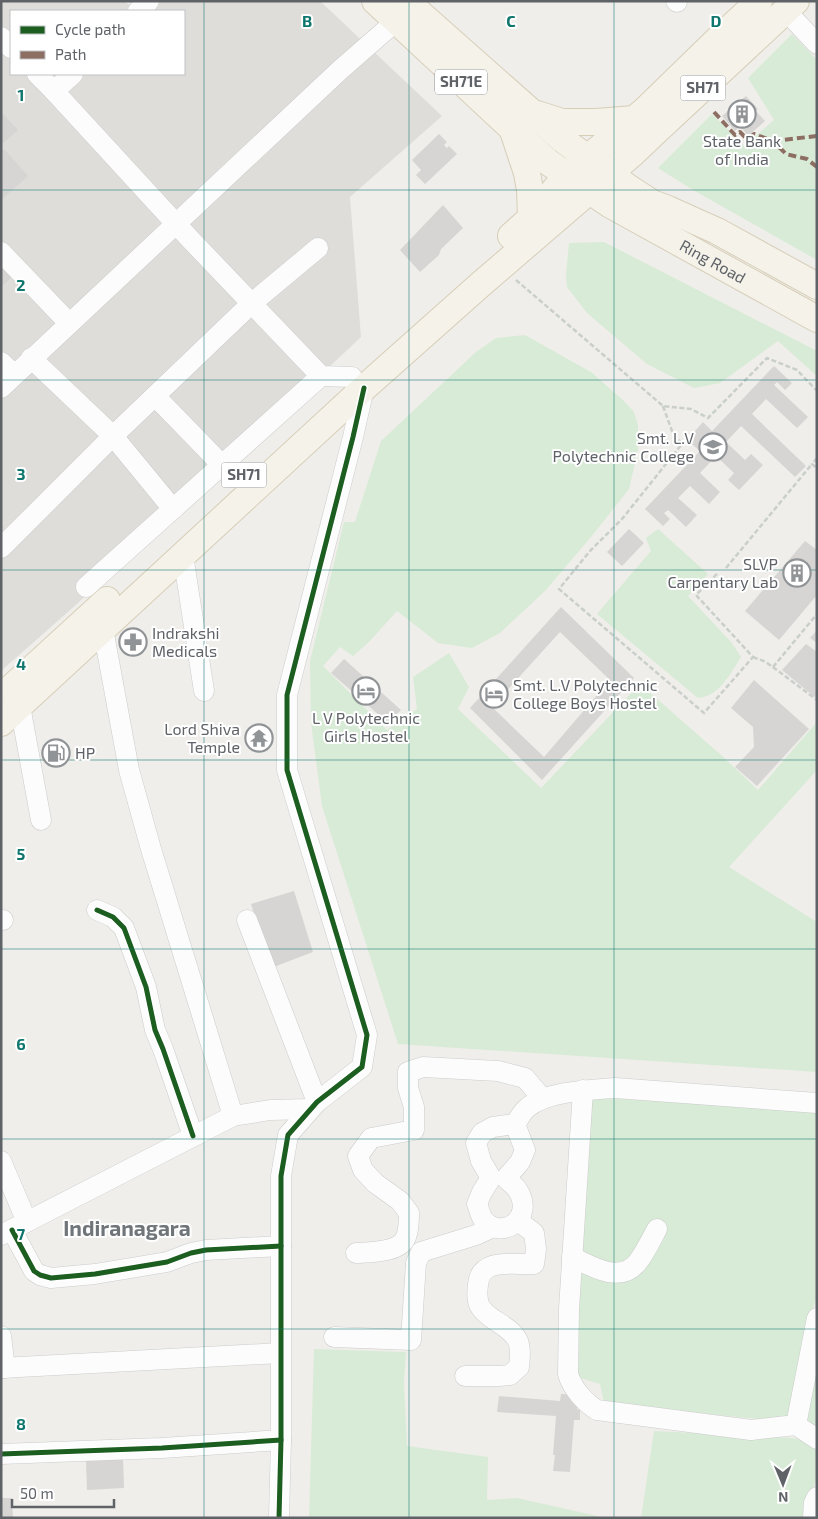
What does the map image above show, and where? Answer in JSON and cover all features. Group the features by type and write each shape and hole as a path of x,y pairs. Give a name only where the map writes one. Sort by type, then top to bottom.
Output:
{"main road":[{"name":"SH71E","path":"375,1 401,11 531,112 563,140 588,158 607,187"},
{"name":"SH71","path":"15,700 358,383 541,220 607,187 631,155 644,126 720,37 759,1"},
{"name":"SH71","path":"15,700 103,629 183,555 358,383 501,268 541,220 566,176 588,158 644,126 737,56 791,6"},
{"name":"SH71E","path":"401,11 512,129 548,162 566,176 607,187"},
{"path":"720,37 737,56"},
{"path":"512,129 541,220 574,214 661,218 643,174 644,126 596,122 562,122 531,112"},
{"name":"Ring Road","path":"607,187 652,203 661,218 817,319"},
{"name":"Ring Road","path":"661,218 717,231 817,286"}],"street":[{"path":"139,10 149,1"},
{"path":"791,6 817,44"},
{"path":"6,375 31,358 69,323 401,11"},
{"path":"1,37 10,47"},
{"path":"38,75 321,376 358,383 353,437 287,695 287,770 367,1034 362,1067 313,1105 288,1135 281,1176 281,1440 279,1518"},
{"path":"54,92 72,75"},
{"path":"1,548 113,436 252,303 318,248"},
{"path":"1,252 69,323"},
{"path":"31,358 113,436 173,509"},
{"path":"86,587 321,376"},
{"path":"155,396 222,465"},
{"path":"183,555 204,691"},
{"path":"103,629 129,770 233,1116"},
{"path":"15,700 41,820"},
{"path":"97,910 113,917 124,928 146,988 154,1030 163,1049 192,1136"},
{"path":"247,920 313,1105"},
{"path":"356,1253 384,1251 399,1246 406,1238 409,1213 400,1201 375,1183 363,1170 358,1156 371,1138 414,1130 414,1107 408,1088 408,1072 423,1066 498,1071 525,1078 542,1098"},
{"path":"493,1227 483,1219 477,1204 491,1178 481,1161 476,1143 482,1133 494,1127 515,1124 526,1109 542,1098 583,1090 615,1088 817,1103"},
{"path":"583,1090 569,1309 568,1374 570,1382 589,1406 597,1410 752,1430 796,1425 817,1439"},
{"path":"13,1229 233,1116 313,1105"},
{"path":"334,1337 411,1340 416,1263 421,1252 476,1235 493,1227 508,1228 518,1221 524,1210 522,1199 516,1188 506,1178 520,1162 525,1150 515,1124"},
{"path":"1,1161 13,1229 34,1271 40,1275 51,1278 95,1274 167,1262 191,1253 206,1250 280,1246"},
{"path":"465,1376 510,1375 519,1367 520,1352 518,1341 510,1329 494,1320 480,1307 477,1290 478,1276 488,1266 534,1264 536,1249 534,1233 518,1221"},
{"path":"572,1257 598,1270 611,1273 621,1272 633,1267 657,1229"},
{"path":"796,1425 817,1318"},
{"path":"1,1336 3,1368 280,1353"},
{"path":"1,1454 162,1448 281,1440"},
{"path":"813,1518 814,1503 817,1497"}],"path":[{"path":"501,268 663,406 672,431 682,444 622,519 590,551 560,590 704,713 753,657"},
{"path":"663,406 691,409 708,418 767,358 797,370 817,391"},
{"path":"726,568 817,458"},
{"path":"812,464 817,468"},
{"path":"718,574 696,595 753,657 766,662 817,700"},
{"path":"773,668 817,614"}],"shaded area":[{"path":"1,1 125,1 129,5 132,1 320,1 442,116 350,197 361,337 78,603 1,671"}],"green space":[{"path":"792,34 817,60 817,260 693,190 658,168 712,114 744,146 774,120 748,78"},
{"path":"604,242 817,351 817,376 778,341 720,383 694,388 647,364 587,313 567,287 566,274 569,243"},
{"path":"525,335 591,372 634,412 638,425 638,450 629,489 545,591 500,633 472,648 438,643 397,611 369,642 353,656 340,647 323,666 387,730 417,709 413,677 449,653 469,687 458,709 541,788 640,684 758,790 817,722 817,770 729,867 817,922 817,1072 398,1044 322,806 311,723 310,661 344,522 355,522 381,441 476,352 496,338"},
{"path":"658,529 708,574 688,596 731,642 741,657 724,683 706,696 698,698 597,614 651,551 646,538"},
{"path":"598,1096 817,1108 817,1297 811,1314 791,1411 785,1419 776,1421 604,1403 600,1384 574,1376 591,1103"},
{"path":"314,1349 406,1352 404,1382 407,1446 488,1457 487,1500 517,1498 606,1518 309,1518"},
{"path":"817,1352 817,1428 810,1424 806,1416"},
{"path":"654,1431 792,1438 817,1444 817,1474 809,1518 641,1518"}],"building":[{"name":"State Bank of India","path":"746,96 758,109 756,111 765,121 748,136 740,126 735,131 722,116"},
{"path":"1,112 18,130 1,145"},
{"path":"439,134 447,142 444,145 447,148 449,146 457,154 425,184 416,175 421,170 412,160"},
{"path":"4,149 28,176 1,200 1,152"},
{"path":"443,205 463,228 441,249 439,255 420,272 400,250"},
{"path":"1,265 12,277 1,287"},
{"name":"Smt. L.V Polytechnic College","path":"774,366 792,383 785,390 777,382 774,385 808,417 797,428 766,399 752,414 806,466 795,477 741,426 726,442 745,460 751,454 763,465 739,490 728,480 734,473 716,456 700,473 720,492 709,504 690,486 678,498 697,515 686,527 668,510 664,513 670,519 663,526 645,509 700,451 687,440 703,422 712,431"},
{"path":"629,529 644,543 622,566 607,552"},
{"name":"SLVP Carpentary Lab","path":"805,541 817,550 817,595 779,640 745,611"},
{"name":"Smt. L.V Polytechnic College Boys Hostel","path":"561,607 634,678 542,780 470,708","holes":["560,632 610,680 544,757 492,707"]},
{"path":"817,630 817,643 810,638"},
{"path":"806,644 817,652 817,699 782,670"},
{"name":"L V Polytechnic Girls Hostel","path":"344,659 401,710 388,723 331,673"},
{"path":"754,680 809,729 757,786 735,767 754,747 753,727 731,708"},
{"path":"294,891 313,952 271,968 251,904"},
{"path":"561,1394 578,1395 577,1409 580,1410 580,1420 574,1420 570,1472 553,1471 556,1416 497,1412 499,1396 560,1401"},
{"path":"123,1458 124,1488 87,1490 86,1460"},
{"path":"1,1498 12,1498 13,1518 1,1518"}],"marked path":[{"path":"714,112 735,135 740,132 746,138 749,138 754,134 773,141 786,154 807,159 817,167"},
{"path":"773,141 817,136"}],"cycle path":[{"path":"279,1518 281,1440 281,1176 288,1135 317,1102 362,1067 367,1035 287,770 287,695 364,388"},
{"path":"97,910 113,917 124,928 146,987 155,1030 193,1136"},
{"path":"12,1230 34,1271 51,1278 95,1274 167,1262 191,1253 206,1250 281,1246"},
{"path":"1,1454 162,1448 281,1440"}],"place":[{"name":"State Bank of India","path":"742,114"},
{"name":"Smt. L.V Polytechnic College","path":"713,447"},
{"name":"SLVP Carpentary Lab","path":"797,573"},
{"name":"Indrakshi Medicals","path":"133,642"},
{"name":"L V Polytechnic Girls Hostel","path":"366,691"},
{"name":"Smt. L.V Polytechnic College Boys Hostel","path":"494,694"},
{"name":"Lord Shiva Temple","path":"259,738"},
{"name":"HP","path":"56,753"}],"district":[{"name":"Indiranagara","path":"127,1229"}]}
